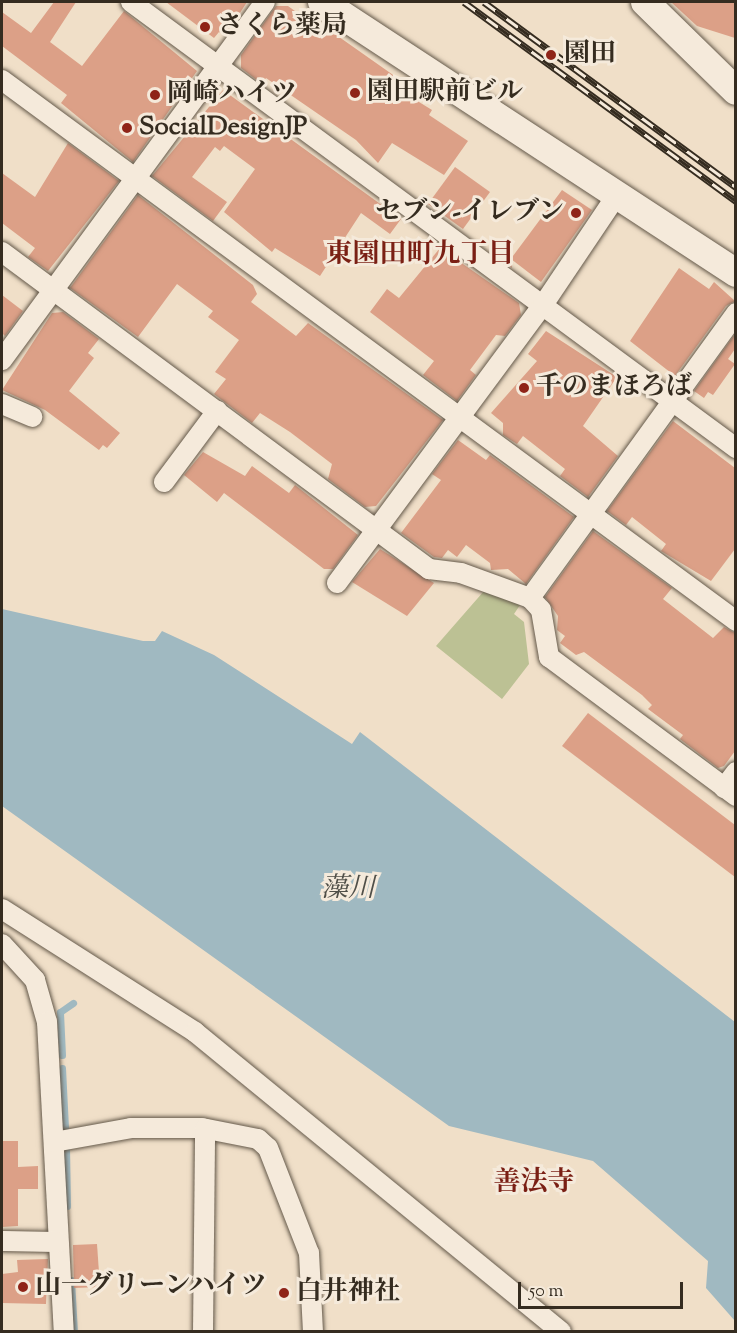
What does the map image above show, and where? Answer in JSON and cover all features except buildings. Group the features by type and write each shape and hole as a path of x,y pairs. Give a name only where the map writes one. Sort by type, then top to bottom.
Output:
{"street":[{"path":"131,2 735,447"},
{"path":"2,360 52,288 265,2"},
{"path":"322,2 615,198 735,273"},
{"path":"645,2 735,91"},
{"path":"2,80 735,621"},
{"path":"337,583 543,305 615,198"},
{"path":"2,252 429,569 460,573 530,598 541,610 549,657 730,792 735,772"},
{"path":"530,598 735,313"},
{"path":"2,404 32,417"},
{"path":"164,482 217,411"},
{"path":"2,909 195,1032 561,1332"},
{"path":"2,944 27,967 40,991 54,1142 64,1332"},
{"path":"54,1142 105,1129 205,1129 245,1132 268,1148 309,1254 313,1332"},
{"path":"203,1332 205,1129"},
{"path":"2,1240 58,1242"}],"green space":[{"path":"484,591 520,605 514,614 524,622 529,664 502,699 436,646"}],"water":[{"name":"藻川","path":"2,609 143,641 155,641 162,631 214,655 352,744 360,732 735,1022 735,1321 706,1288 708,1261 593,1161 449,1126 2,806"}],"waterway":[{"path":"62,1055 60,1012 73,1003"},
{"path":"62,1068 65,1127"},
{"path":"66,1147 67,1206"},
{"path":"71,1280 74,1332"}],"railway":[{"path":"464,2 736,201"},
{"path":"484,2 736,187"}],"place":[{"name":"さくら薬局","path":"205,27"},
{"name":"園田","path":"551,55"},
{"name":"園田駅前ビル","path":"355,93"},
{"name":"岡崎ハイツ","path":"155,95"},
{"name":"SocialDesignJP","path":"127,128"},
{"name":"セブン-イレブン","path":"576,213"},
{"name":"千のまほろば","path":"524,388"},
{"name":"山一グリーンハイツ","path":"23,1287"},
{"name":"白井神社","path":"284,1293"}],"district":[{"name":"東園田町九丁目","path":"420,256"},
{"name":"善法寺","path":"534,1184"}]}
